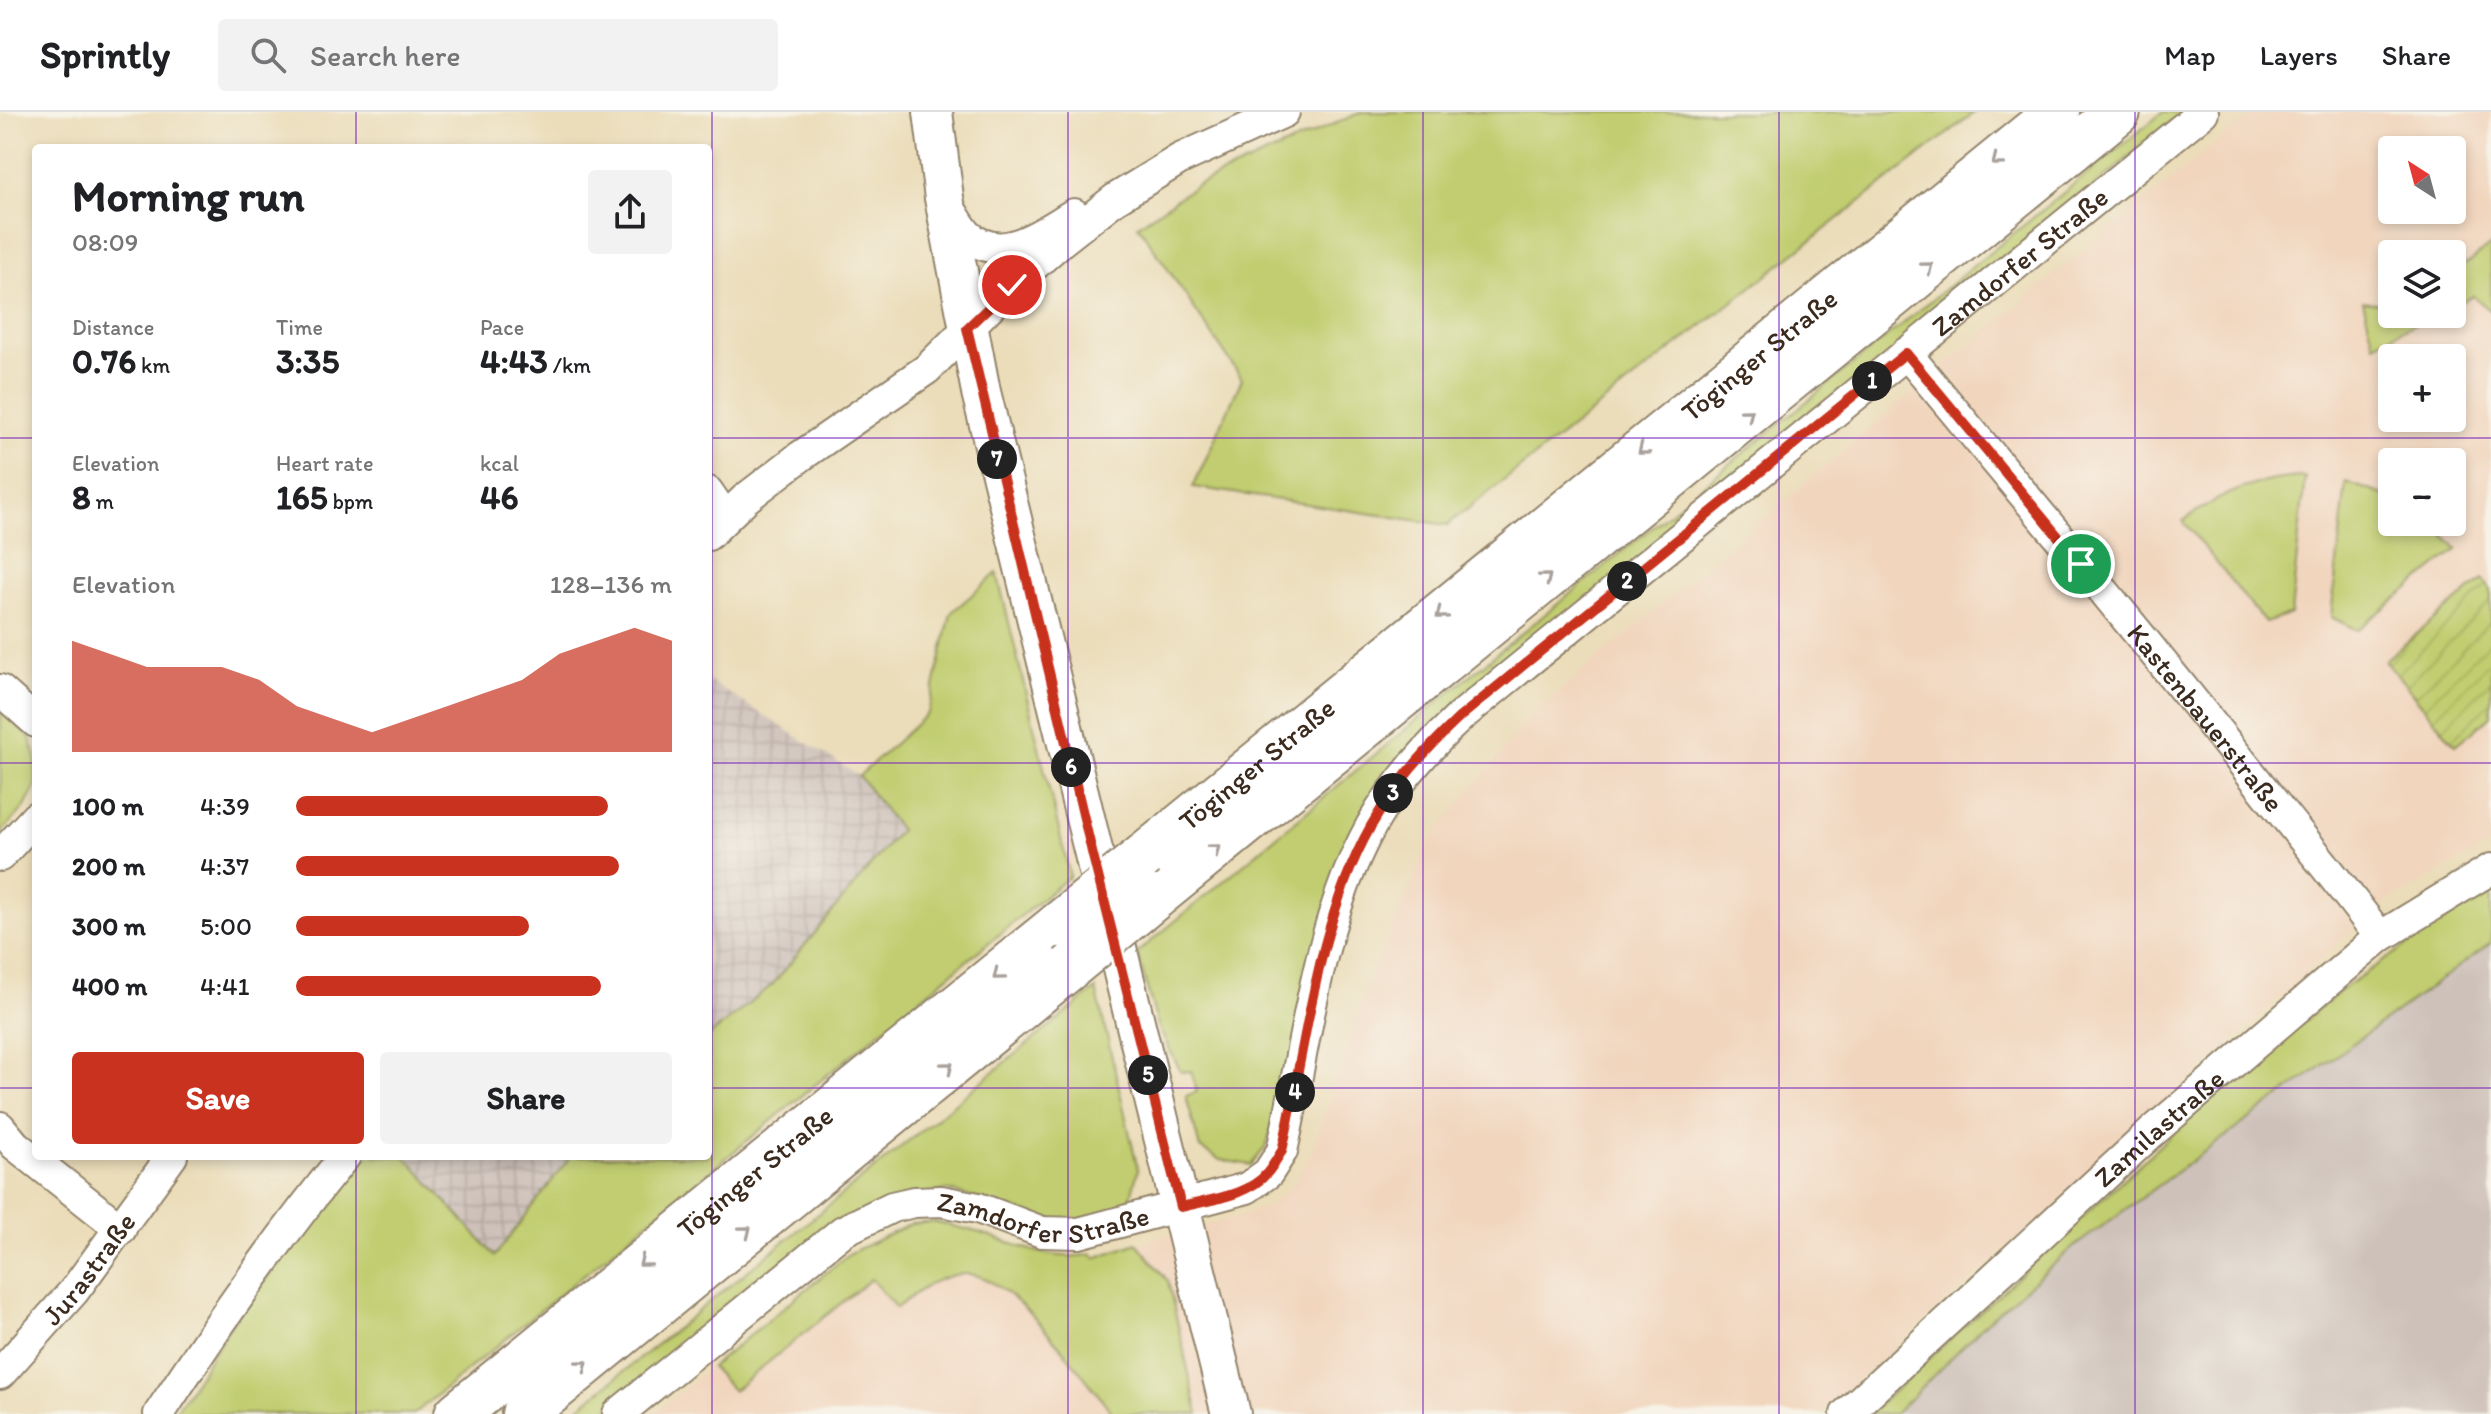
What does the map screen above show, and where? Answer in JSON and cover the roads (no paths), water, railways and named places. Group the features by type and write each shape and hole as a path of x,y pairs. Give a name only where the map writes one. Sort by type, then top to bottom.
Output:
{"highway":[{"name":"Töginger Straße","path":"457,1414 2057,112"},
{"name":"Töginger Straße","path":"524,1414 2118,112"}],"main road":[{"path":"933,112 944,198 967,328 1231,1414"}],"street":[{"path":"716,526 801,456 927,369 1059,243 1130,188 1180,159 1284,112"},
{"name":"Zamdorfer Straße","path":"618,1414 843,1231 892,1207 941,1201 978,1208 1042,1232 1079,1233 1233,1193 1268,1173 1282,1151 1334,914 1351,867 1387,800 1418,760 1460,717 2203,112"},
{"path":"944,198 967,234 988,248 995,249 1017,244 1111,193 1130,188"},
{"name":"Kastenbauerstraße","path":"1906,353 2050,525 2380,937"},
{"path":"0,690 32,718"},
{"path":"0,856 32,821"},
{"name":"Zamilastraße","path":"1846,1414 2151,1133 2380,937 2491,869"},
{"path":"0,1127 32,1158"},
{"path":"34,1160 121,1229"},
{"name":"Jurastraße","path":"0,1374 74,1291 169,1160"},
{"path":"159,1414 234,1300 293,1219 342,1160"}]}
